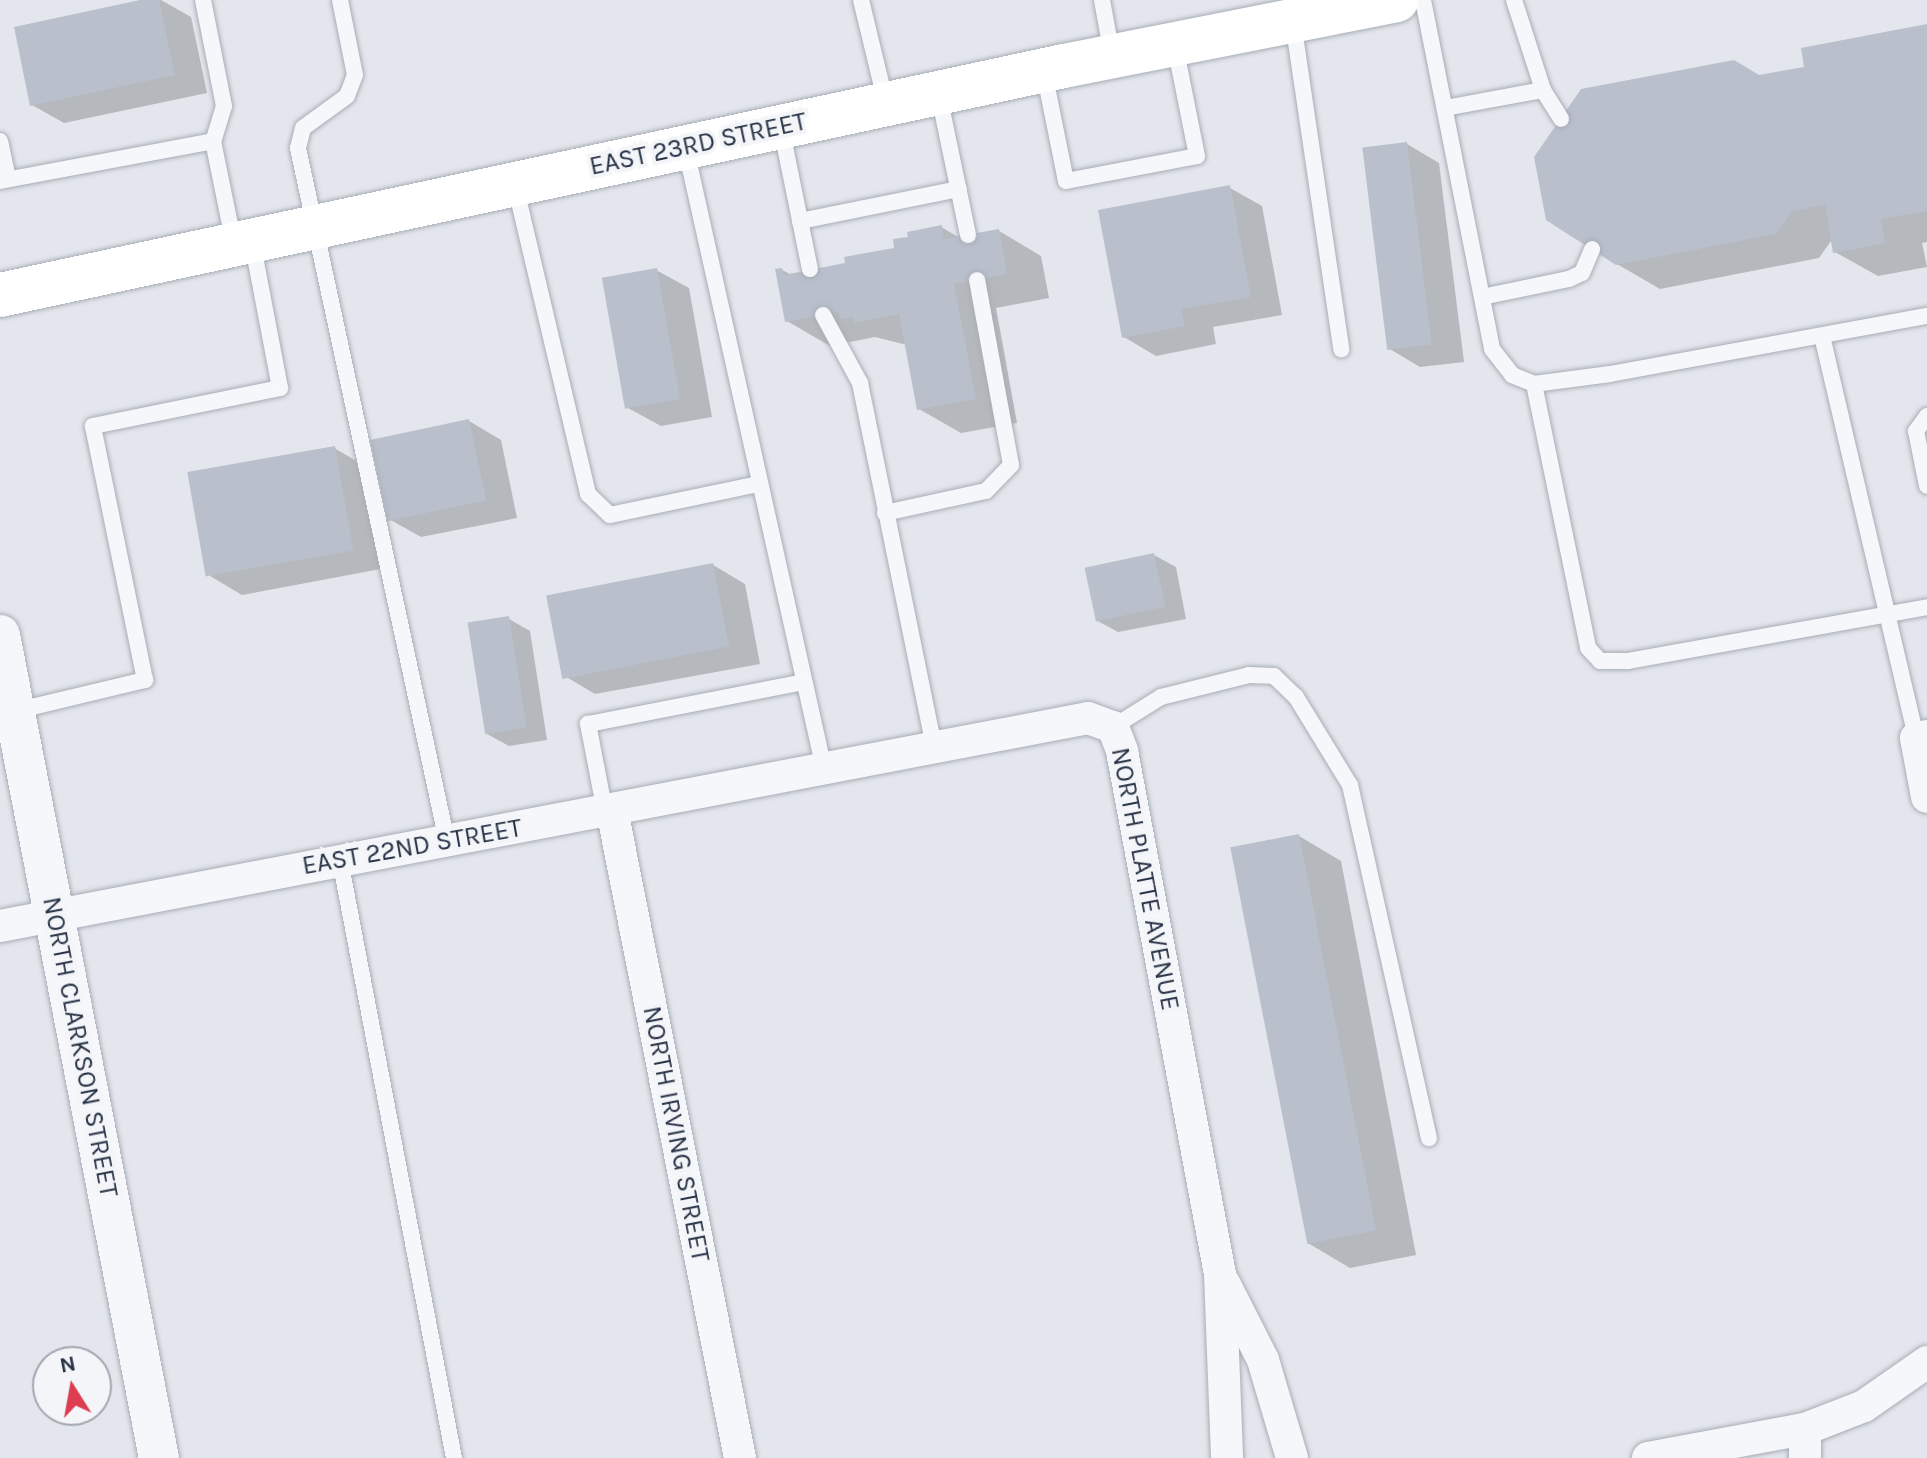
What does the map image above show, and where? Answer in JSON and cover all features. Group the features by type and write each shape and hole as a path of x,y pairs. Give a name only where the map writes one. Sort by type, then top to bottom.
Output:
{"main road":[{"name":"EAST 23RD STREET","path":"0,295 886,103 1397,0"}],"street":[{"name":"NORTH CLARKSON STREET","path":"0,635 159,1458"},
{"name":"NORTH PLATTE AVENUE","path":"824,769 1088,718 1113,727 1122,751 1220,1274 1227,1458"},
{"path":"1921,737 1927,797"},
{"name":"EAST 22ND STREET","path":"0,926 824,769"},
{"name":"NORTH IRVING STREET","path":"608,811 740,1458"},
{"name":"NORTH PLATTE AVENUE","path":"1220,1274 1263,1360 1292,1458"},
{"path":"1648,1458 1805,1443 1927,1362"}],"lane":[{"path":"15,711 145,680 93,426 280,388 243,242 213,141 224,106 203,0"},
{"path":"340,0 355,75 347,96 303,128 298,148 447,841"},
{"path":"861,0 886,103"},
{"path":"1102,0 1113,56"},
{"path":"1423,0 1492,349 1512,375 1534,384 1927,316"},
{"path":"1514,0 1543,90 1561,119"},
{"path":"1292,21 1341,349"},
{"path":"1044,70 1066,181 1197,156 1175,44"},
{"path":"1445,108 1543,90"},
{"path":"938,93 968,235"},
{"path":"781,126 810,269"},
{"path":"0,141 4,180 213,141"},
{"path":"685,146 824,769"},
{"path":"514,183 588,494 610,515 759,484"},
{"path":"800,221 959,189"},
{"path":"1482,297 1569,279 1582,273 1592,249"},
{"path":"885,513 986,491 1011,465 977,280"},
{"path":"823,315 860,383 934,748"},
{"path":"1822,336 1887,614 1921,737"},
{"path":"1534,384 1588,648 1600,661 1628,661 1927,607"},
{"path":"1927,416 1916,431 1927,486"},
{"path":"1113,727 1161,697 1249,675 1274,676 1296,697 1350,785 1429,1138"},
{"path":"608,811 588,724 804,682"},
{"path":"340,860 454,1458"}],"building":[{"path":"140,0 159,0 175,75 30,106 14,27"},
{"path":"1927,24 1927,211 1881,219 1885,243 1833,253 1825,205 1793,211 1776,234 1616,265 1546,220 1534,157 1581,89 1734,60 1759,75 1804,67 1801,48"},
{"path":"1407,142 1432,344 1387,350 1362,147"},
{"path":"1230,185 1251,297 1181,309 1185,326 1122,338 1098,210"},
{"path":"942,225 944,239 999,229 1007,274 954,284 976,399 917,410 899,314 854,323 853,317 840,319 839,312 785,322 775,269 782,268 784,275 845,263 844,257 894,248 893,239 908,237 907,232"},
{"path":"657,268 680,399 625,409 602,278"},
{"path":"469,419 486,500 387,521 370,440"},
{"path":"335,446 353,550 206,576 187,472"},
{"path":"1154,553 1165,607 1096,622 1085,568"},
{"path":"713,563 729,646 562,679 546,595"},
{"path":"509,616 527,728 485,734 468,623"},
{"path":"1299,834 1376,1231 1307,1244 1230,847"}]}
